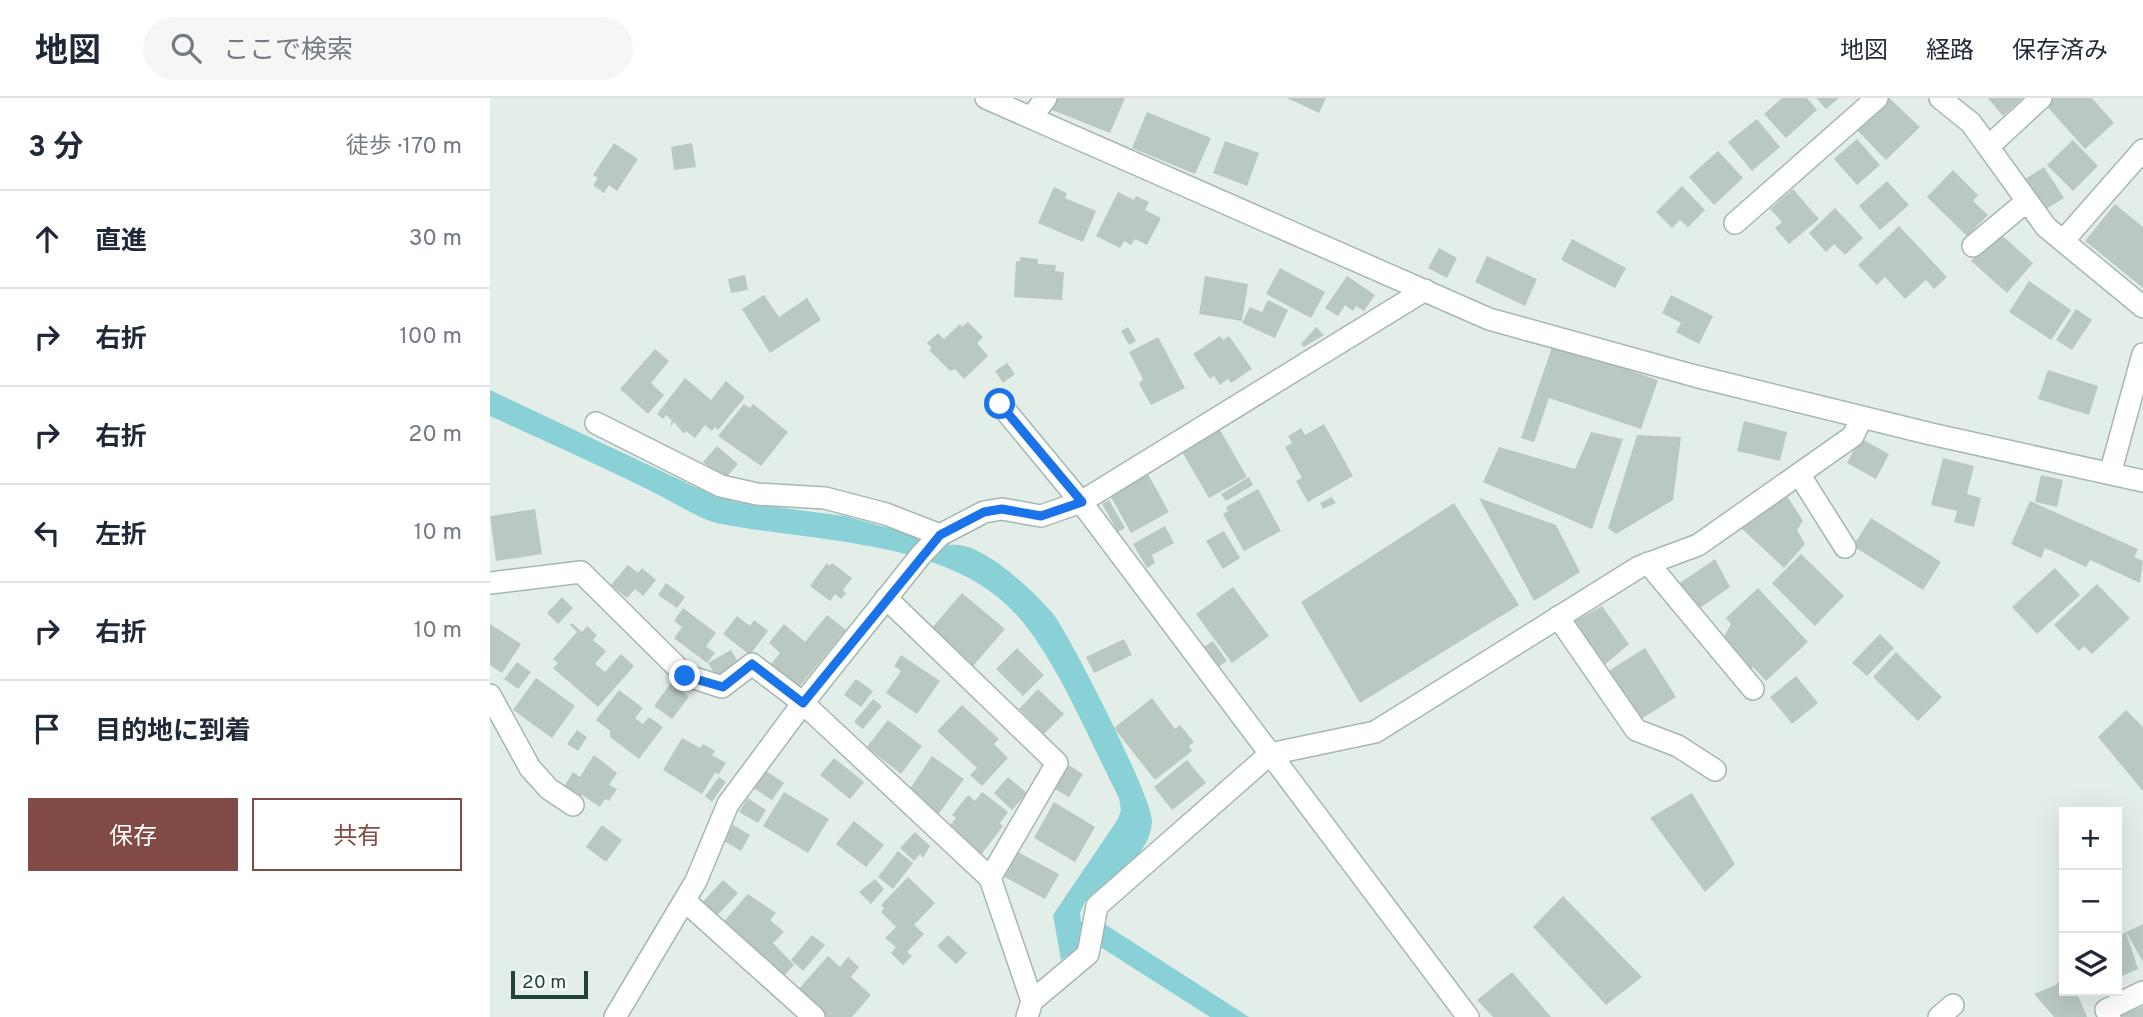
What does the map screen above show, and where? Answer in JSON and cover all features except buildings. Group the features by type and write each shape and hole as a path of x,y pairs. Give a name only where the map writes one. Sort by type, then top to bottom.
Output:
{"street":[{"path":"986,98 1489,319 1695,376 2143,481"},
{"path":"1031,118 1046,98"},
{"path":"1735,223 1877,98"},
{"path":"1940,98 1971,123 2046,228 2143,307"},
{"path":"1988,146 2041,98"},
{"path":"2063,241 2143,150"},
{"path":"1973,246 2027,201"},
{"path":"615,1017 685,901 727,804 886,598 940,535 984,512 1002,509 1041,516 1082,502 1425,289"},
{"path":"2110,474 2143,354"},
{"path":"1000,404 1082,502 1468,1017"},
{"path":"490,583 581,572 685,676 723,687 752,664 803,703 990,878 1029,1009 1088,954 1097,906 1270,754 1376,732 1648,563 1698,545 1853,436 1862,417"},
{"path":"596,423 721,486 757,494 825,498 886,514 940,535"},
{"path":"1799,474 1845,547"},
{"path":"1648,563 1753,690"},
{"path":"886,598 1057,763 990,878"},
{"path":"1558,617 1636,730 1678,746 1716,770"},
{"path":"490,695 530,768 549,789 573,805"},
{"path":"685,901 814,1017"},
{"path":"2110,1017 2106,1010 2143,992"}],"water":[{"path":"490,390 693,486 736,502 845,516 963,546 992,559 1007,570 1046,605 1063,630 1093,684 1149,807 1152,822 1144,846 1127,867 1085,902 1080,913 1081,922 1100,921 1249,1017 1210,1017 1102,948 1083,945 1061,960 1053,915 1118,819 1121,810 1119,798 1056,673 1027,627 1011,609 983,586 950,569 914,556 835,540 721,524 703,518 629,480 490,416"}],"route":[{"path":"685,676 723,687 752,664 803,703 940,535 984,512 1002,509 1041,516 1082,502 1000,404"}]}
